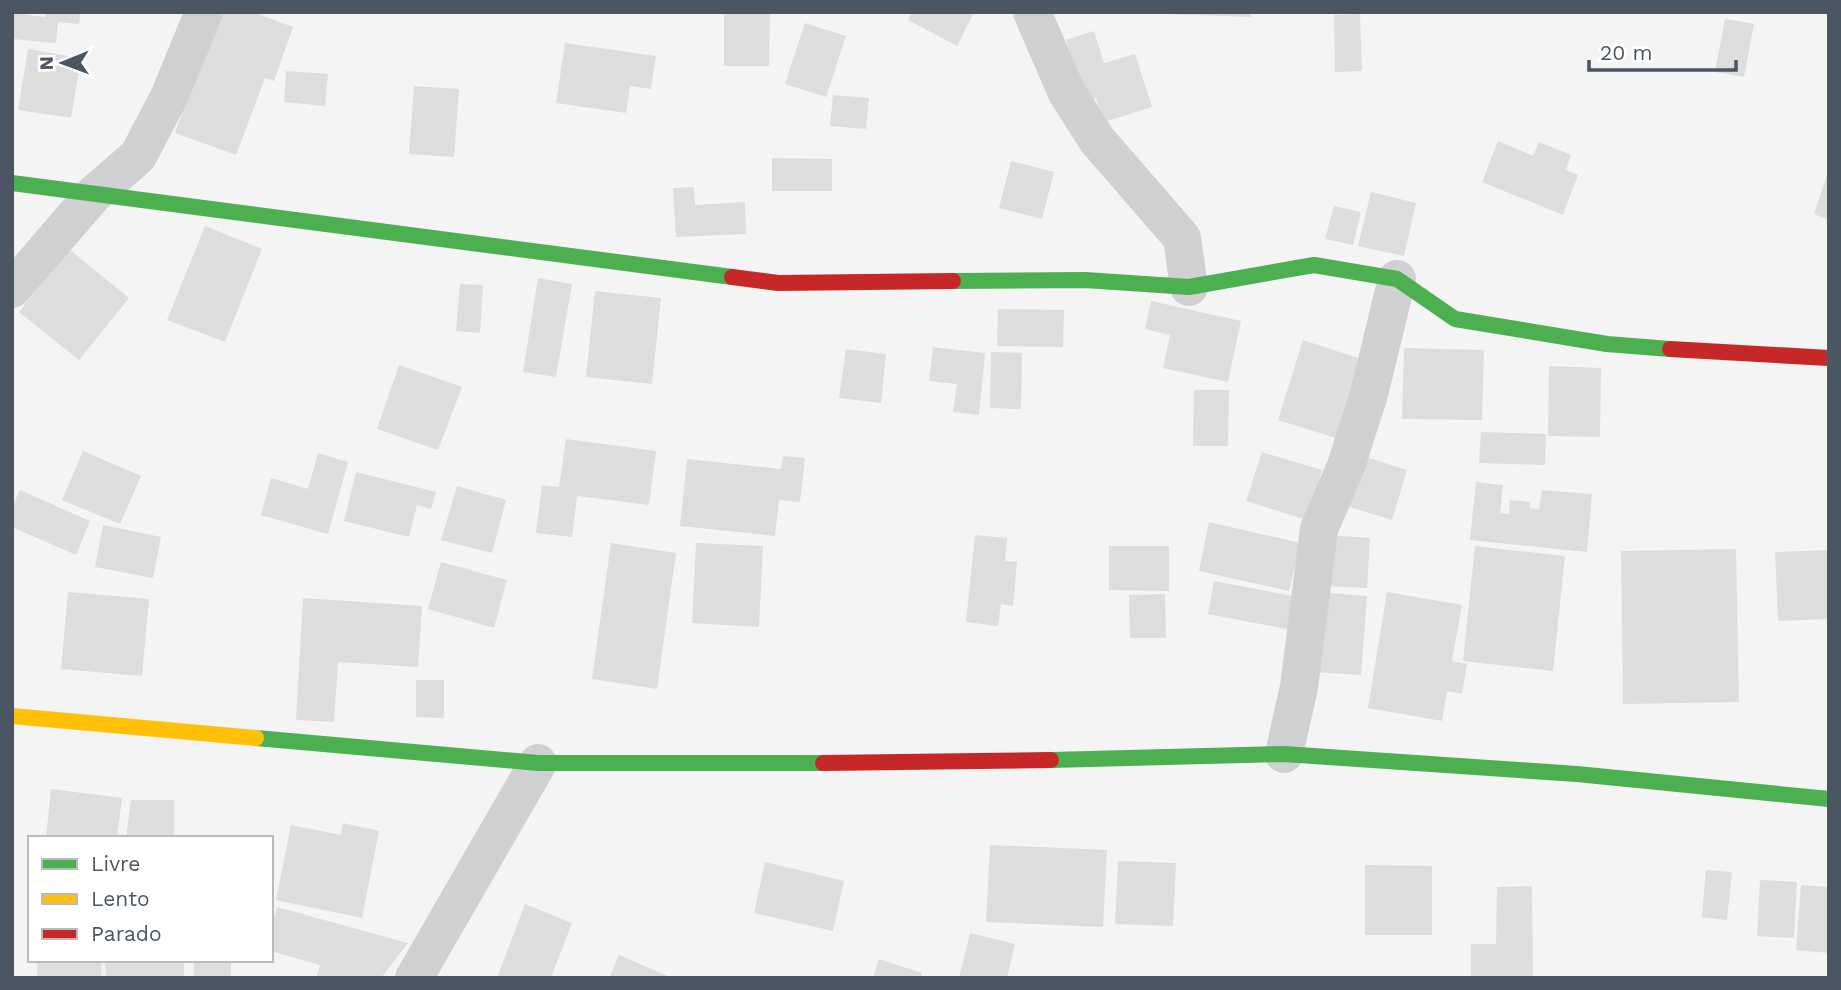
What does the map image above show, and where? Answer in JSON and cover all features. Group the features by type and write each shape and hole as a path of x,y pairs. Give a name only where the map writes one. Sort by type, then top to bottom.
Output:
{"street":[{"path":"12,289 94,194 138,156 169,97 204,12"},
{"path":"1032,12 1066,91 1097,140 1182,238 1189,286"},
{"path":"12,183 778,283 1085,279 1189,286 1314,265 1397,279 1455,319 1607,344 1787,358 1829,358"},
{"path":"1284,754 1299,687 1319,528 1346,466 1369,394 1397,279"},
{"path":"12,716 538,763 942,763 1284,754 1577,774 1829,799"},
{"path":"414,978 538,763"}],"building":[{"path":"46,12 81,12 79,24 58,22 56,43 12,39 12,13 45,17"},
{"path":"218,12 253,12 293,27 274,81 265,78 236,155 175,133"},
{"path":"724,12 770,12 769,66 724,66"},
{"path":"912,12 974,12 957,46 908,20"},
{"path":"1112,12 1251,12 1251,17"},
{"path":"1360,14 1362,71 1335,72 1334,15"},
{"path":"1725,19 1754,24 1744,77 1715,72"},
{"path":"805,23 846,36 826,97 785,84"},
{"path":"1094,31 1104,63 1135,54 1152,107 1104,122 1096,98 1086,102 1066,40"},
{"path":"565,43 656,56 651,89 630,86 626,113 556,103"},
{"path":"28,49 81,58 71,118 18,110"},
{"path":"286,71 328,74 325,106 284,102"},
{"path":"414,86 459,89 454,157 409,154"},
{"path":"833,95 869,98 866,129 830,126"},
{"path":"1498,141 1533,156 1539,142 1571,155 1566,170 1578,175 1563,215 1482,182"},
{"path":"772,158 832,159 832,191 772,191"},
{"path":"1011,161 1054,172 1042,219 999,208"},
{"path":"1829,172 1829,220 1814,214"},
{"path":"694,187 695,205 745,202 746,234 676,237 673,188"},
{"path":"1371,192 1416,203 1404,256 1358,246"},
{"path":"1334,206 1361,212 1353,245 1325,239"},
{"path":"205,226 262,249 225,342 167,320"},
{"path":"69,249 129,298 79,360 19,312"},
{"path":"538,278 572,284 556,377 523,372"},
{"path":"460,284 483,285 480,333 456,331"},
{"path":"595,291 661,298 652,384 586,377"},
{"path":"1151,301 1241,321 1228,382 1163,368 1170,335 1145,329"},
{"path":"998,309 1064,310 1063,347 997,346"},
{"path":"1303,340 1367,361 1342,440 1278,420"},
{"path":"933,347 985,353 979,415 953,412 957,384 929,381"},
{"path":"1404,348 1484,350 1482,420 1402,419"},
{"path":"846,349 886,354 881,403 839,398"},
{"path":"991,352 1022,353 1021,409 990,408"},
{"path":"399,365 462,387 438,450 377,429"},
{"path":"1549,366 1601,368 1600,437 1548,436"},
{"path":"1194,390 1229,390 1228,446 1193,446"},
{"path":"1481,432 1546,434 1545,465 1479,463"},
{"path":"566,439 656,451 649,505 577,496 572,537 536,533 542,485 559,487"},
{"path":"83,451 141,476 120,524 62,500"},
{"path":"1262,452 1322,470 1307,520 1246,501"},
{"path":"318,453 348,462 328,534 261,515 271,478 308,489"},
{"path":"1356,454 1407,470 1392,520 1340,504"},
{"path":"783,456 805,458 800,502 779,500 775,536 680,526 687,459 781,469"},
{"path":"356,472 436,492 431,509 417,505 409,537 344,521"},
{"path":"1476,482 1503,485 1500,513 1509,514 1510,500 1530,502 1530,508 1539,509 1542,490 1592,494 1587,552 1470,540"},
{"path":"457,486 506,500 492,553 441,540"},
{"path":"20,490 90,521 76,555 12,527 12,507"},
{"path":"1209,522 1301,543 1289,591 1199,571"},
{"path":"103,525 161,537 153,578 95,567"},
{"path":"975,535 1007,538 1005,561 1017,562 1013,606 1001,604 998,626 966,622"},
{"path":"1326,535 1370,538 1367,588 1323,586"},
{"path":"611,543 676,553 657,689 592,679"},
{"path":"696,543 763,546 759,627 692,623"},
{"path":"1109,546 1169,546 1169,591 1109,590"},
{"path":"1475,546 1565,556 1553,671 1463,661"},
{"path":"1736,549 1739,702 1623,704 1621,551"},
{"path":"1829,550 1829,619 1778,621 1775,552"},
{"path":"441,562 507,580 494,628 428,609"},
{"path":"1214,581 1303,598 1297,631 1208,614"},
{"path":"68,592 149,599 142,676 61,669"},
{"path":"1318,592 1367,596 1361,675 1313,672"},
{"path":"1387,592 1462,605 1452,661 1467,664 1462,694 1447,691 1442,721 1368,708"},
{"path":"1165,594 1166,638 1130,638 1129,595"},
{"path":"303,598 422,606 418,667 338,662 334,722 296,720"},
{"path":"416,680 444,680 444,718 416,717"},
{"path":"51,789 122,798 117,836 46,836"},
{"path":"131,800 174,800 174,836 126,836"},
{"path":"343,823 379,831 362,918 276,900 291,825 341,835"},
{"path":"990,845 1107,850 1103,927 986,922"},
{"path":"1118,861 1176,863 1173,926 1115,924"},
{"path":"765,862 844,881 833,931 754,913"},
{"path":"1365,865 1432,866 1432,935 1365,935"},
{"path":"1706,870 1732,872 1727,920 1702,917"},
{"path":"1760,880 1797,882 1794,938 1757,936"},
{"path":"1801,885 1829,887 1829,953 1796,950"},
{"path":"1532,886 1533,977 1471,978 1471,944 1496,944 1497,887"},
{"path":"525,904 572,923 552,975 558,978 497,978"},
{"path":"277,907 408,943 381,978 316,978 320,965 273,952 273,922"},
{"path":"970,933 1015,944 1007,978 959,978"},
{"path":"619,955 672,978 609,978"},
{"path":"879,959 922,973 920,978 873,978"},
{"path":"38,962 102,962 101,978 37,978"},
{"path":"105,962 184,962 184,978 106,978"},
{"path":"194,962 231,962 231,978 194,978"}],"traffic: fast":[{"path":"12,183 732,277"},
{"path":"953,281 1085,280 1189,287 1314,265 1397,279 1455,319 1607,344 1670,349"},
{"path":"256,738 538,763 823,763"},
{"path":"1051,760 1284,754 1577,774 1829,799"}],"traffic: slow":[{"path":"12,716 256,738"}],"traffic: jam":[{"path":"732,277 778,283 953,281"},
{"path":"1670,349 1829,358"},
{"path":"823,763 1051,760"}]}
